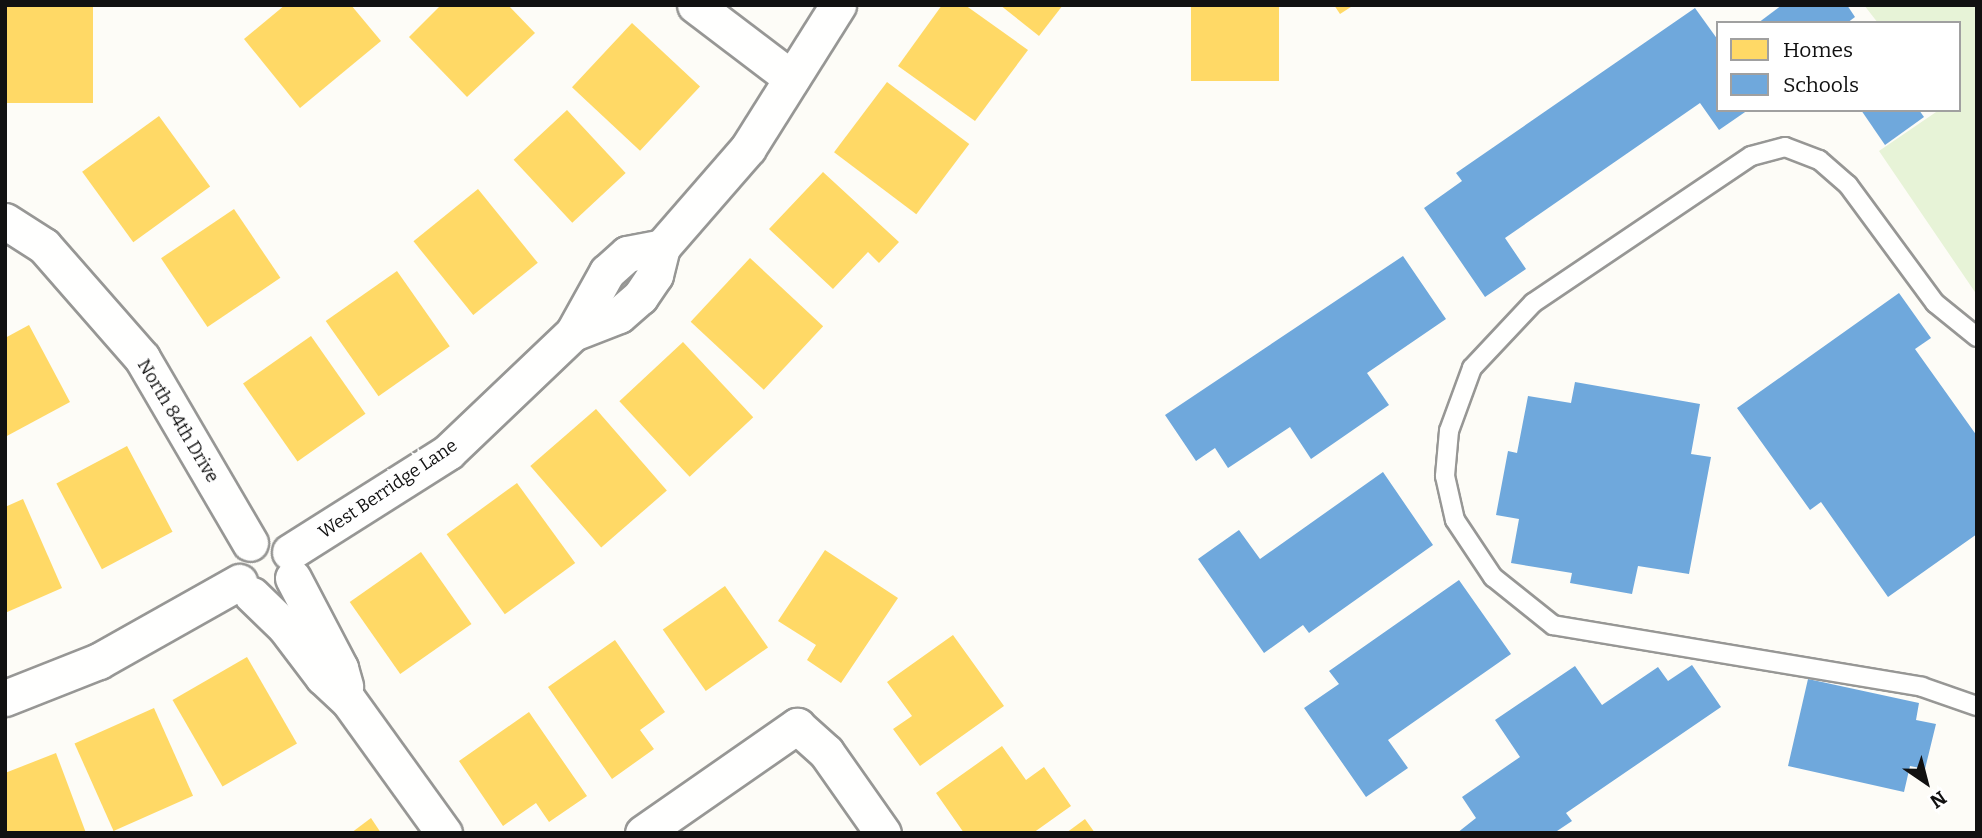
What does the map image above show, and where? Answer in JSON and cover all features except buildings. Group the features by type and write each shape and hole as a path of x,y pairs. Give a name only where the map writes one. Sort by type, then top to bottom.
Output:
{"street":[{"path":"695,5 791,78"},
{"name":"West Berridge Lane","path":"5,698 99,661 246,588 281,594 292,565 448,452 573,333 607,272 627,254 662,247 748,148 838,5"},
{"name":"North 84th Drive","path":"5,221 44,246 142,358 250,543"},
{"path":"348,699 340,668 292,565 271,539 250,543 236,563 246,588 285,627 323,677 348,699 444,833"},
{"path":"643,833 797,726 826,752 883,833"}],"lane":[{"path":"1977,337 1935,303 1848,185 1819,160 1785,147 1751,156 1533,303 1472,368 1449,431 1445,476 1455,520 1493,577 1553,625 1922,687 1977,706"}],"green space":[{"path":"1864,5 1977,5 1977,295 1879,151 1936,112 1961,112 1961,21 1876,21"}]}
